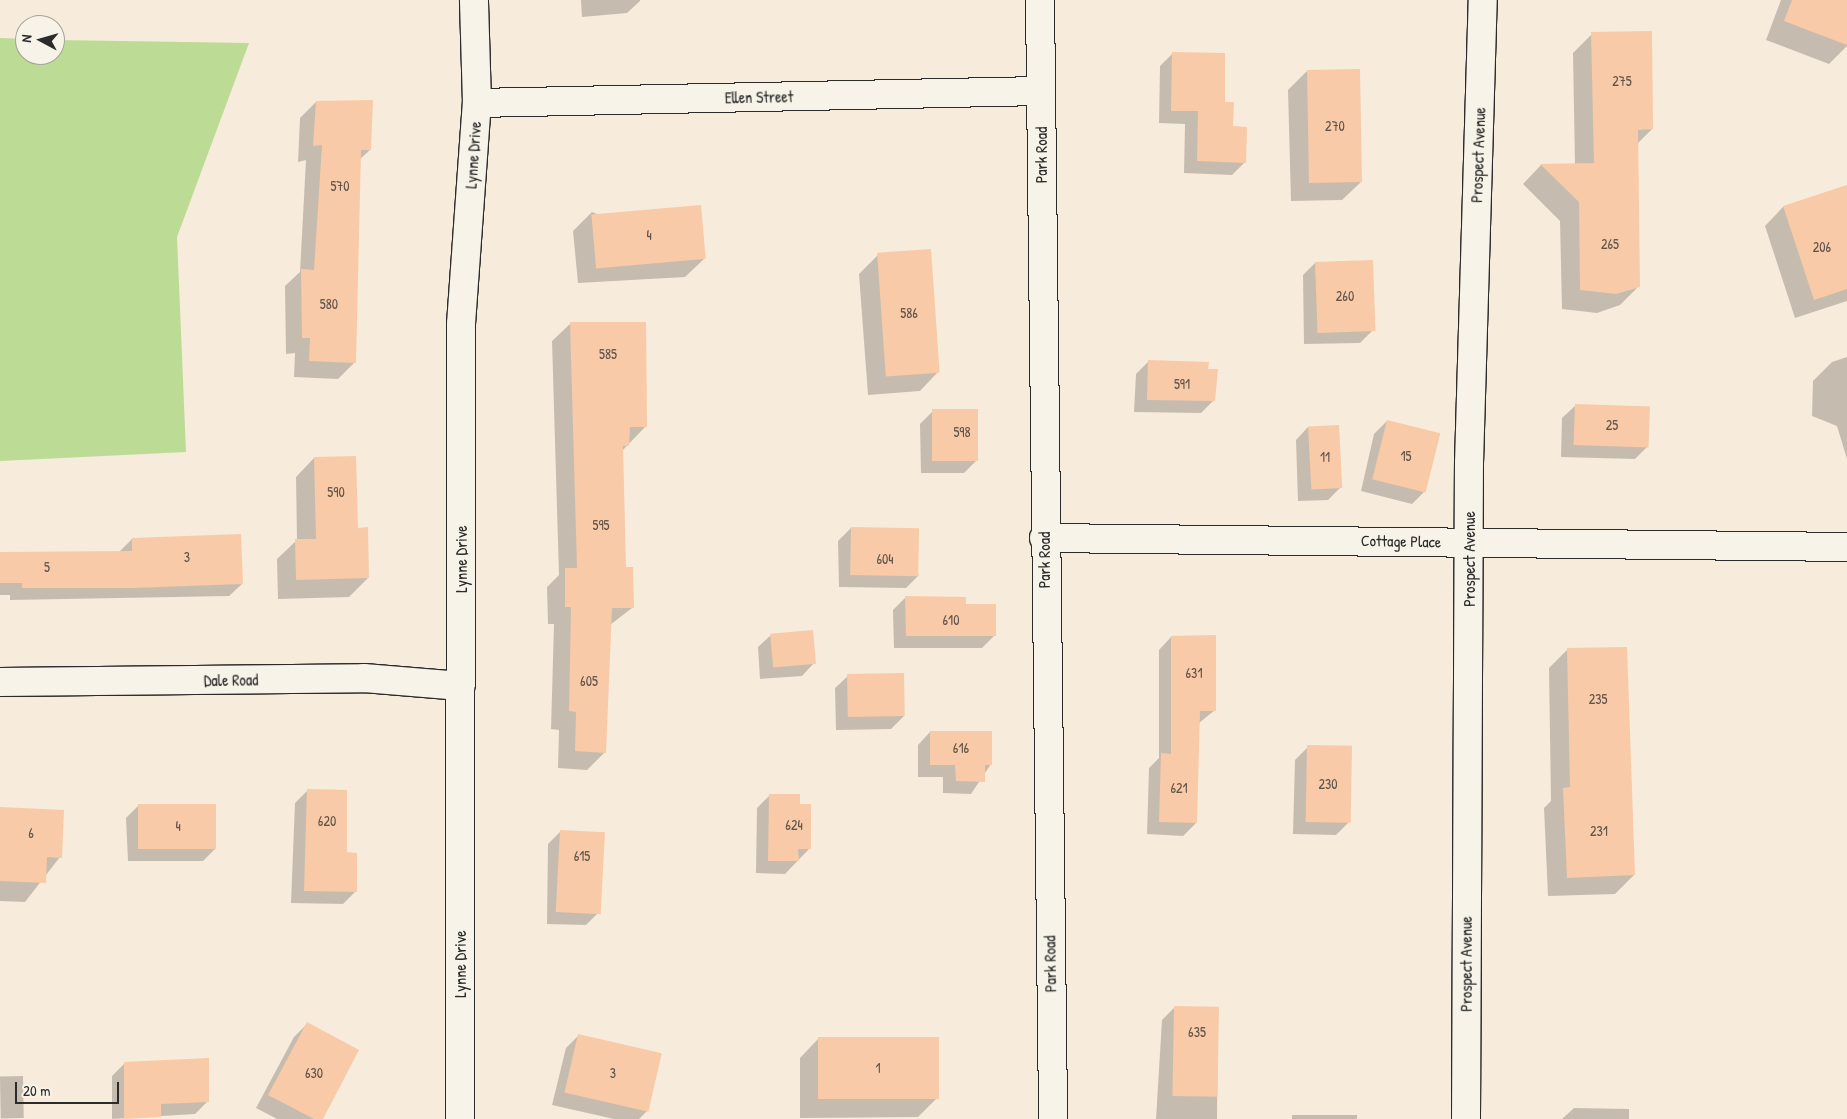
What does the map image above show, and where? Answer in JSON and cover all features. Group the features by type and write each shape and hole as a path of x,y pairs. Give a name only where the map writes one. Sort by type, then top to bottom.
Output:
{"street":[{"name":"Lynne Drive","path":"460,1119 461,324 477,103 474,0"},
{"name":"Park Road","path":"1040,0 1044,538 1053,1119"},
{"name":"Prospect Avenue","path":"1466,1119 1469,542 1483,0"},
{"name":"Ellen Street","path":"477,103 1040,91"},
{"name":"Cottage Place","path":"1044,538 1847,547"},
{"name":"Dale Road","path":"0,682 364,678 461,686"}],"green space":[{"path":"0,38 15,39 15,65 65,65 65,40 249,43 177,237 186,452 0,461"}],"building":[{"path":"1792,0 1847,0 1847,45 1784,21"},
{"path":"1652,31 1653,129 1638,130 1640,287 1616,294 1580,290 1579,202 1540,164 1594,163 1591,32"},
{"path":"1172,52 1225,53 1225,102 1234,102 1233,126 1247,127 1246,163 1197,161 1198,111 1171,111"},
{"path":"1360,69 1362,182 1309,183 1307,70"},
{"path":"373,100 371,150 361,150 356,363 309,361 310,338 302,338 301,269 314,270 322,145 313,146 316,101"},
{"path":"1847,185 1847,289 1814,300 1783,206"},
{"path":"701,205 706,259 596,268 591,215"},
{"path":"931,249 940,373 886,376 877,253"},
{"path":"1373,260 1375,331 1318,333 1315,262"},
{"path":"570,322 646,322 647,427 630,427 629,446 623,446 626,567 633,567 634,608 612,608 606,753 575,751 576,712 569,711 571,607 565,607 565,568 577,568"},
{"path":"1148,360 1209,362 1208,369 1218,369 1215,401 1147,400"},
{"path":"1575,404 1650,407 1649,448 1574,445"},
{"path":"932,409 978,409 978,461 932,461"},
{"path":"1387,420 1440,433 1426,492 1372,479"},
{"path":"1339,425 1342,488 1311,490 1308,427"},
{"path":"356,456 358,528 368,527 369,578 296,580 295,539 316,539 314,457"},
{"path":"851,527 919,528 918,576 850,575"},
{"path":"241,534 243,584 133,588 22,588 22,583 0,583 0,552 132,551 132,538"},
{"path":"905,596 966,597 966,604 996,604 996,636 906,636"},
{"path":"813,630 816,664 773,668 770,634"},
{"path":"1216,635 1216,711 1200,711 1197,823 1159,822 1161,753 1171,754 1171,636"},
{"path":"1627,647 1635,875 1567,878 1563,788 1570,787 1567,648"},
{"path":"904,673 905,716 848,717 847,674"},
{"path":"930,731 992,731 992,765 985,765 985,782 956,781 955,765 930,765"},
{"path":"1307,745 1352,746 1351,823 1306,822"},
{"path":"307,789 347,790 347,852 357,853 357,892 304,891"},
{"path":"769,794 800,794 800,804 811,804 811,849 798,849 799,861 768,861"},
{"path":"138,804 216,804 216,849 138,849"},
{"path":"0,807 64,810 62,858 47,857 46,883 0,881"},
{"path":"560,830 605,832 601,914 556,912"},
{"path":"1174,1006 1219,1007 1217,1097 1172,1096"},
{"path":"307,1022 359,1050 323,1119 314,1119 268,1095"},
{"path":"578,1034 662,1053 648,1112 565,1092"},
{"path":"818,1037 939,1037 939,1099 818,1099"},
{"path":"209,1058 209,1102 161,1104 161,1117 124,1119 124,1062"}]}
